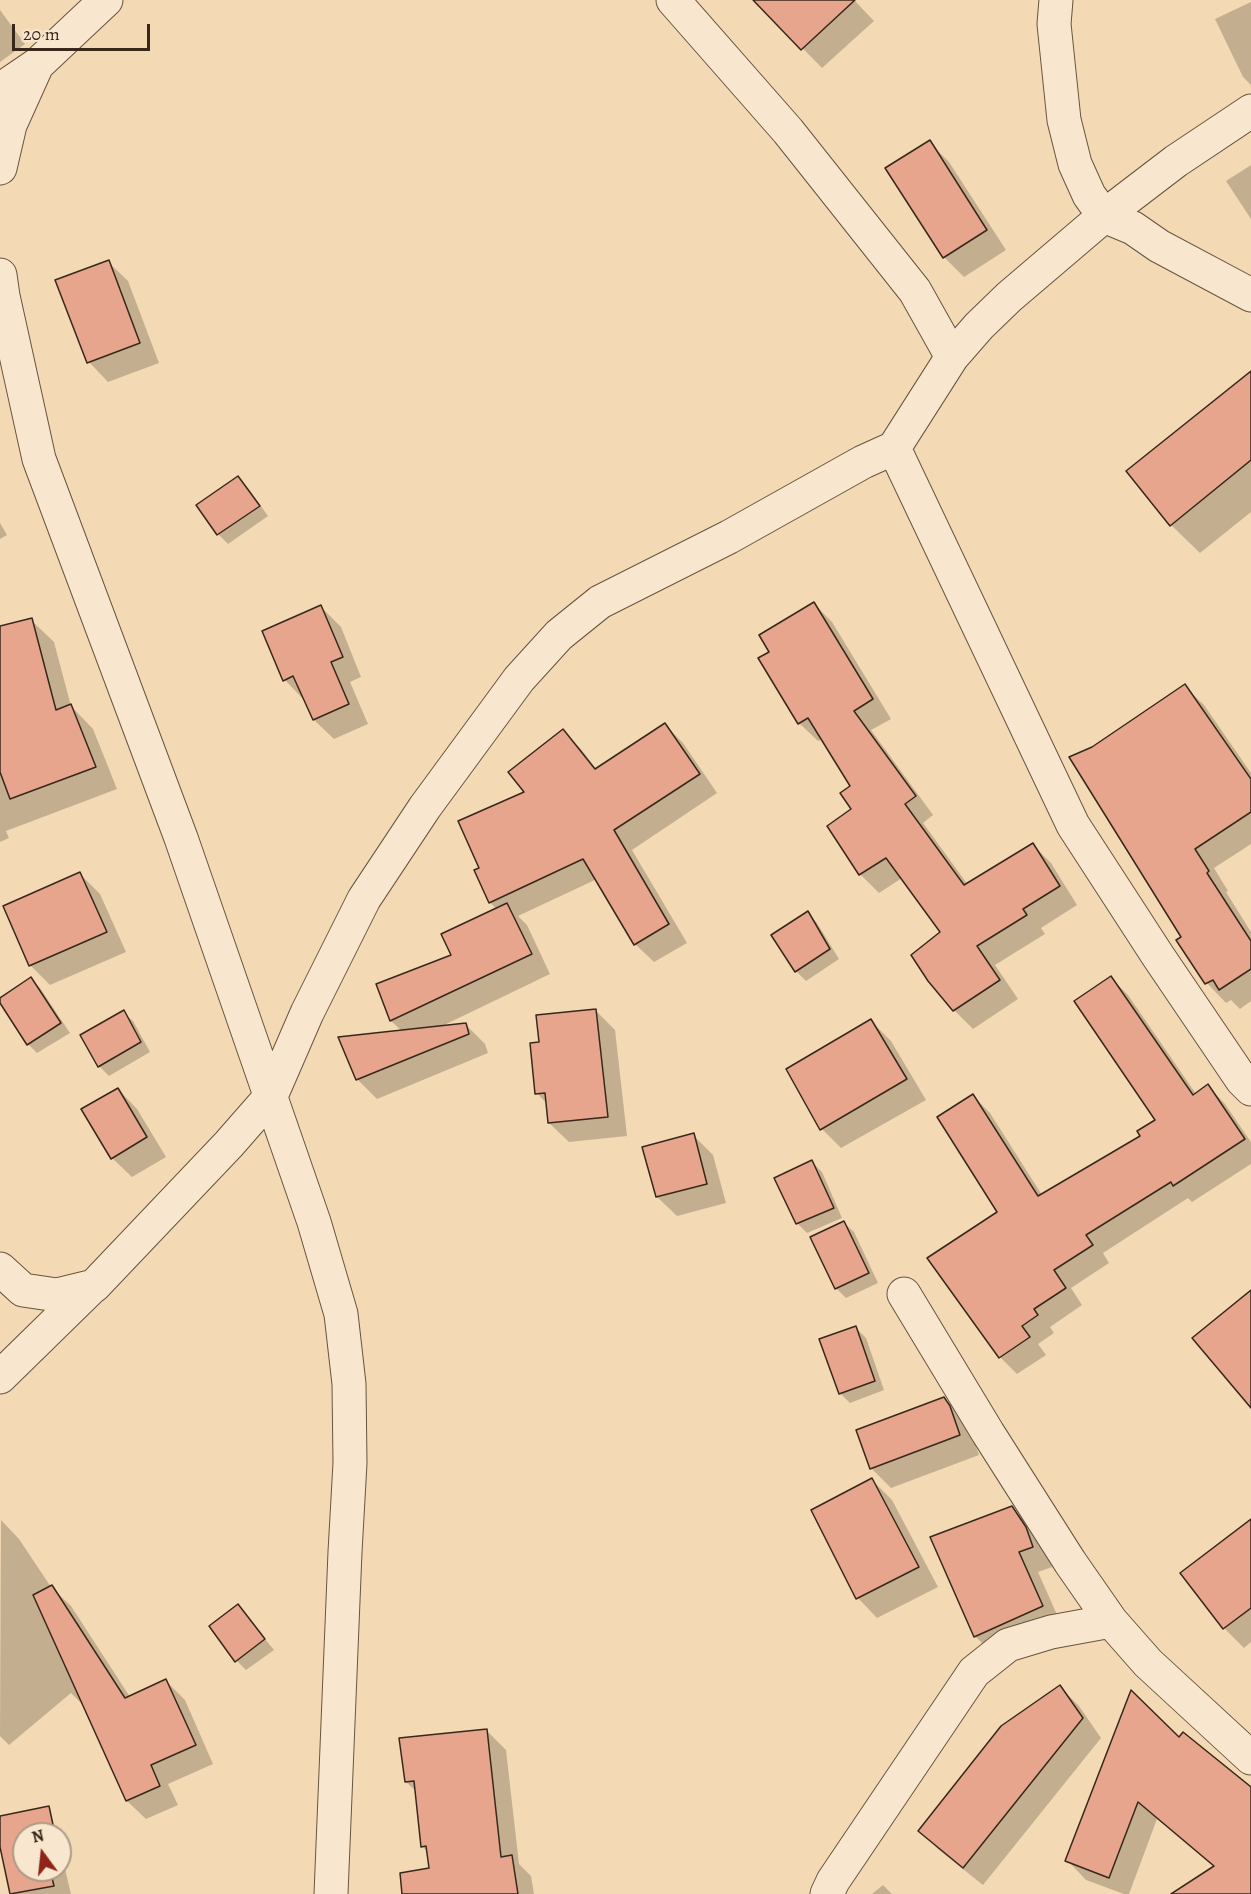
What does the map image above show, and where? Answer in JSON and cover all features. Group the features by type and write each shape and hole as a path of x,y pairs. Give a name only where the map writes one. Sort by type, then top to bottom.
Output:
{"street":[{"path":"0,90 38,64 106,0"},
{"path":"673,0 789,131 915,291 952,357"},
{"path":"1056,0 1054,24 1064,120 1075,164 1089,195 1104,216 1133,228 1159,246 1251,295"},
{"path":"0,168 10,125 38,64"},
{"path":"0,1377 94,1286 229,1144 271,1096 306,1013 364,899 425,807 519,679 559,635 600,602 729,537 863,462 894,448 952,357 1009,297 1104,216 1176,161 1251,111"},
{"path":"0,275 39,459 181,838 314,1222 341,1314 349,1384 350,1463 331,1894"},
{"path":"894,448 1073,825 1158,956 1242,1080 1251,1089"},
{"path":"0,1269 23,1290 57,1295 94,1286"},
{"path":"904,1294 1019,1483 1111,1621 1148,1663 1251,1758"},
{"path":"827,1894 974,1672 1008,1645 1051,1632 1111,1621"}],"building":[{"path":"753,0 855,0 801,50"},
{"path":"930,140 987,230 943,258 885,168"},
{"path":"109,260 140,343 87,363 55,280"},
{"path":"1251,371 1251,460 1170,526 1126,471"},
{"path":"238,476 260,506 217,535 196,505"},
{"path":"814,602 873,699 854,711 916,796 905,804 964,885 1033,843 1060,886 1023,909 1027,915 977,946 1000,980 953,1011 928,981 911,955 940,932 886,858 859,875 827,826 851,809 840,793 850,786 808,718 798,724 758,658 769,652 759,635"},
{"path":"321,605 343,657 331,662 349,704 313,720 293,676 283,681 262,631"},
{"path":"32,618 56,710 71,704 96,767 10,799 0,772 0,626"},
{"path":"1185,684 1251,779 1251,812 1195,849 1209,871 1207,873 1251,941 1251,969 1219,990 1213,980 1205,984 1176,940 1181,937 1069,757 1092,747"},
{"path":"665,723 700,774 614,830 669,924 634,945 583,859 489,903 474,870 479,868 458,821 524,792 508,772 563,729 595,769"},
{"path":"80,872 107,932 29,966 3,906"},
{"path":"507,903 532,954 390,1021 376,984 451,955 441,934"},
{"path":"808,911 830,949 795,972 771,935"},
{"path":"1111,976 1193,1095 1208,1084 1245,1139 1173,1186 1171,1182 1086,1235 1093,1245 1054,1270 1066,1288 1034,1309 1038,1315 1022,1326 1030,1337 999,1358 927,1258 997,1212 937,1117 973,1094 1038,1196 1140,1136 1137,1131 1155,1120 1074,1001"},
{"path":"31,977 61,1023 27,1045 0,1003 0,998"},
{"path":"596,1009 608,1117 548,1123 545,1093 535,1094 530,1043 539,1042 536,1015"},
{"path":"124,1010 141,1042 98,1067 80,1035"},
{"path":"871,1019 907,1079 820,1130 786,1069"},
{"path":"466,1023 469,1034 356,1080 338,1037"},
{"path":"118,1088 147,1137 111,1159 81,1109"},
{"path":"694,1133 707,1184 656,1197 642,1147"},
{"path":"812,1160 834,1208 796,1224 774,1178"},
{"path":"844,1221 869,1273 835,1289 810,1237"},
{"path":"1251,1290 1251,1408 1192,1338"},
{"path":"856,1326 875,1381 839,1394 819,1339"},
{"path":"944,1397 950,1406 960,1435 870,1469 856,1430"},
{"path":"872,1478 919,1567 856,1599 811,1510"},
{"path":"1012,1506 1026,1527 1033,1547 1019,1552 1043,1606 974,1637 930,1537"},
{"path":"1251,1519 1251,1608 1223,1629 1180,1573"},
{"path":"52,1585 125,1698 166,1679 196,1745 151,1765 160,1786 126,1801 33,1595"},
{"path":"238,1604 265,1639 235,1662 209,1626"},
{"path":"1060,1685 1083,1718 963,1868 918,1831 1001,1726"},
{"path":"1131,1690 1179,1737 1183,1732 1251,1787 1251,1894 1171,1894 1214,1866 1138,1802 1109,1878 1065,1861"},
{"path":"487,1729 501,1857 512,1855 518,1894 402,1894 400,1873 429,1868 426,1846 421,1847 414,1781 405,1782 399,1738"},
{"path":"49,1806 52,1822 12,1822 12,1882 53,1882 54,1886 10,1894 0,1847 0,1816"}]}
